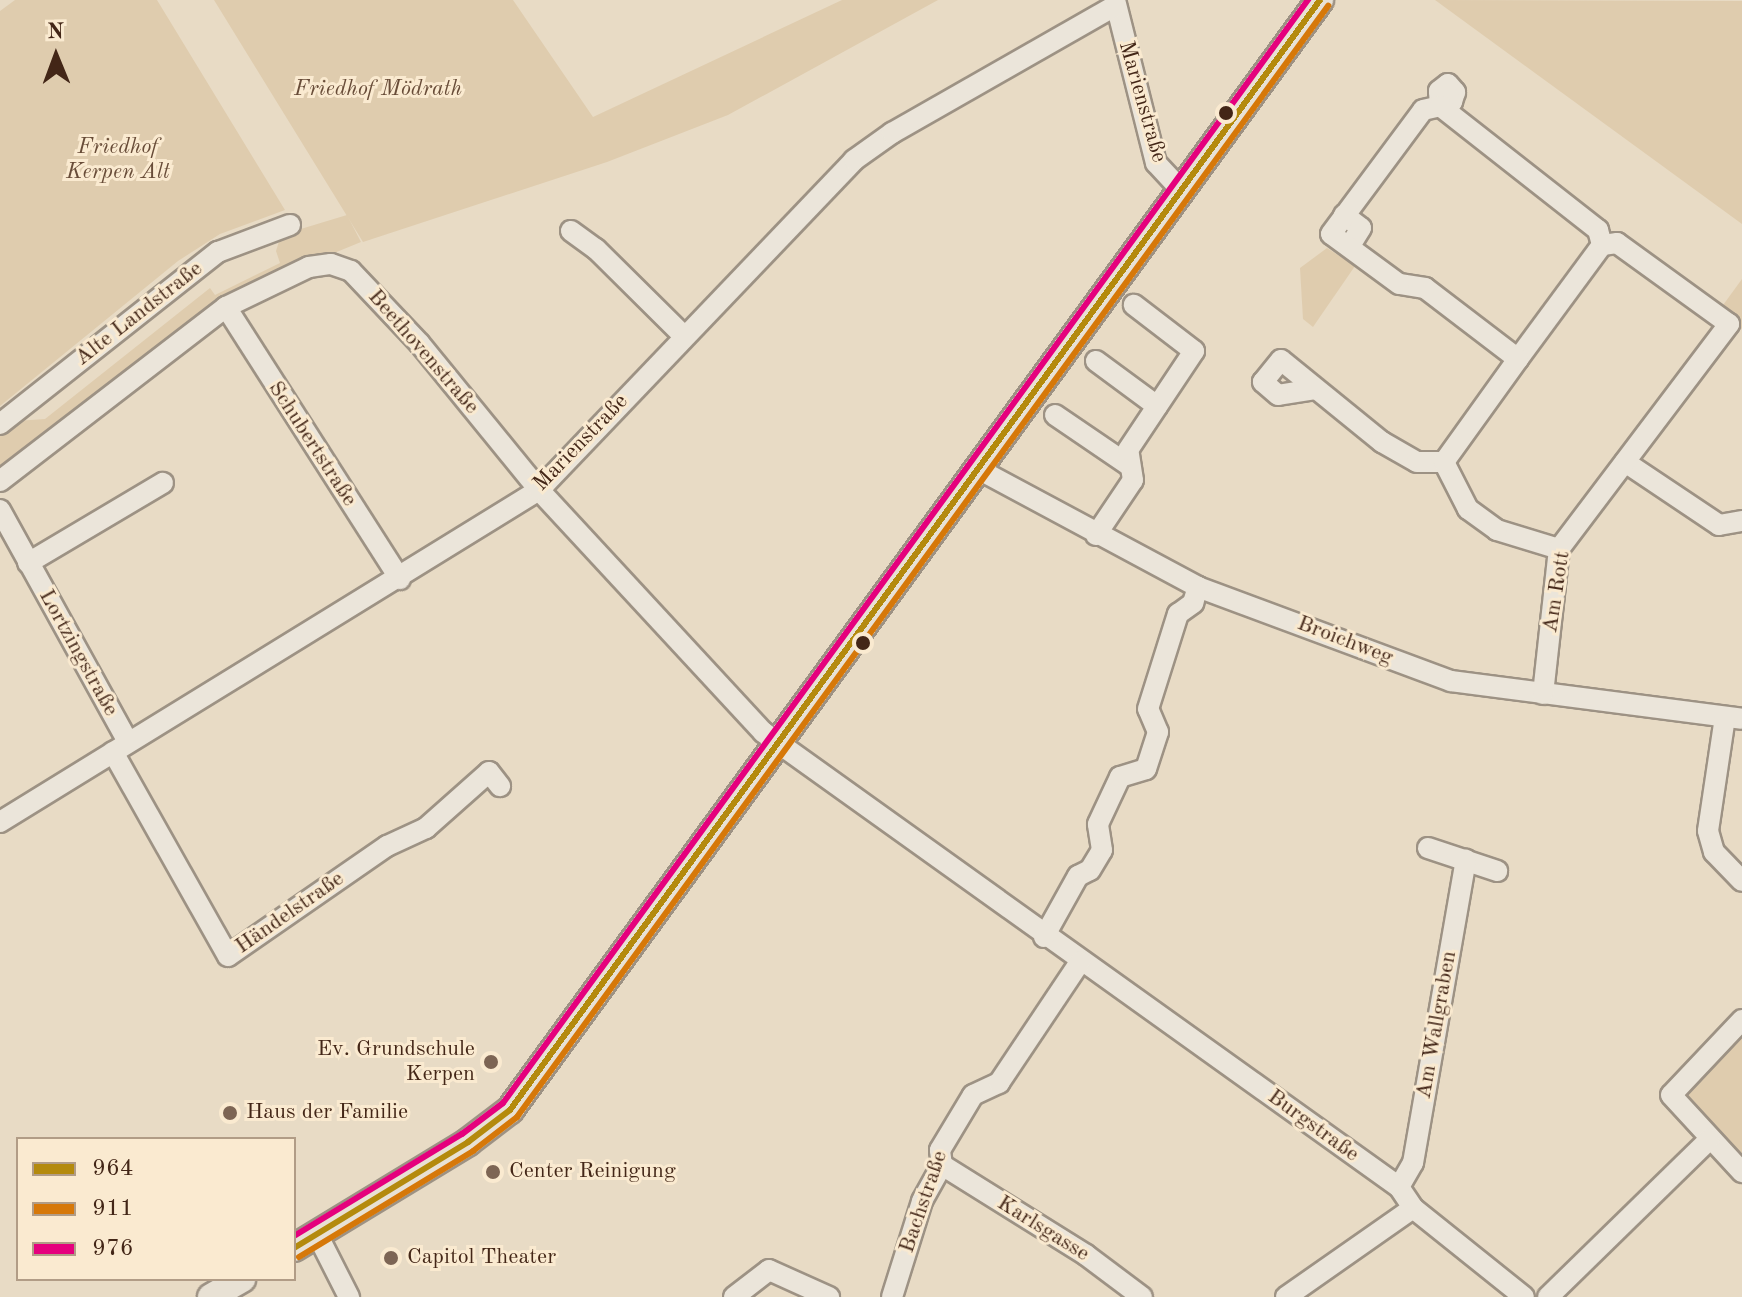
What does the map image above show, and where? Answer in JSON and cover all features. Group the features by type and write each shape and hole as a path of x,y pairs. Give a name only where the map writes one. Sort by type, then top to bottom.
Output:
{"main road":[{"path":"296,1247 468,1142 510,1110 1320,0"},
{"path":"211,1297 239,1281"}],"street":[{"name":"Marienstraße","path":"0,822 400,579 539,490 683,335 854,160 892,133 1115,3 1156,163 1181,190"},
{"path":"1444,462 1602,245 1598,230 1440,106 1423,110 1331,234 1399,284 1425,288 1518,359"},
{"name":"Alte Landstraße","path":"0,424 218,252 290,225"},
{"path":"571,231 683,335"},
{"name":"Am Rott","path":"1543,694 1559,549 1625,462 1735,329 1617,243 1602,245"},
{"name":"Beethovenstraße","path":"0,481 226,307 309,267 331,264 351,271 420,344 539,490 743,712 780,742"},
{"path":"1096,535 1133,480 1128,450 1194,351 1134,305"},
{"name":"Schubertstraße","path":"226,307 400,579"},
{"path":"1096,361 1157,406"},
{"path":"1315,389 1382,442 1417,462 1444,462"},
{"path":"1055,415 1130,466"},
{"path":"1444,462 1468,509 1497,530 1559,549"},
{"path":"1625,462 1719,525 1742,521"},
{"name":"Broichweg","path":"978,469 1198,587 1451,681 1733,718"},
{"name":"Lortzingstraße","path":"28,563 163,483"},
{"name":"Lortzingstraße","path":"0,510 121,747"},
{"path":"1044,937 1078,876 1090,870 1102,850 1098,824 1120,777 1146,769 1158,732 1148,709 1178,614 1193,603 1198,587"},
{"path":"1733,718 1708,831 1714,852 1742,881"},
{"name":"Burgstraße","path":"780,742 1044,937 1399,1187 1413,1208 1524,1297"},
{"name":"Händelstraße","path":"121,747 228,956 387,846 426,828 489,772 500,786"},
{"path":"1428,848 1497,871"},
{"name":"Am Wallgraben","path":"1399,1187 1413,1163 1466,860"},
{"name":"Bachstraße","path":"892,1297 922,1201 942,1165 940,1150 973,1095 999,1083 1080,962"},
{"path":"1742,1020 1671,1095 1742,1172"},
{"path":"1548,1297 1710,1139"},
{"name":"Karlsgasse","path":"942,1165 1086,1255 1142,1297"},
{"path":"1286,1297 1413,1208"},
{"path":"317,1234 349,1297"},
{"path":"734,1297 769,1270 829,1297"}],"green space":[{"name":"Friedhof Kerpen Alt","path":"15,0 157,0 285,210 220,234 178,261 0,406 0,11"},
{"name":"Friedhof Mödrath","path":"214,0 513,0 593,117 842,0 938,0 728,115 607,162 363,242"},
{"path":"1435,0 1742,1 1742,224"},
{"path":"347,215 361,242 217,301 0,471 0,431 16,421 45,419 210,288 215,295 280,263 276,251 281,235"},
{"path":"1327,248 1355,266 1313,327 1303,319 1300,268"},
{"path":"1742,279 1742,329 1718,312"},
{"path":"1742,1015 1742,1154 1676,1082"}],"transit line":[{"name":"976","path":"296,1235 462,1134 503,1103 1308,0"},
{"name":"964","path":"296,1247 468,1142 510,1110 1320,0"},
{"name":"911","path":"299,1257 473,1151 517,1117 1328,6"}],"place":[{"name":"Ev. Grundschule Kerpen","path":"491,1062"},
{"name":"Haus der Familie","path":"230,1113"},
{"name":"Center Reinigung","path":"493,1172"},
{"name":"Capitol Theater","path":"391,1258"}]}
